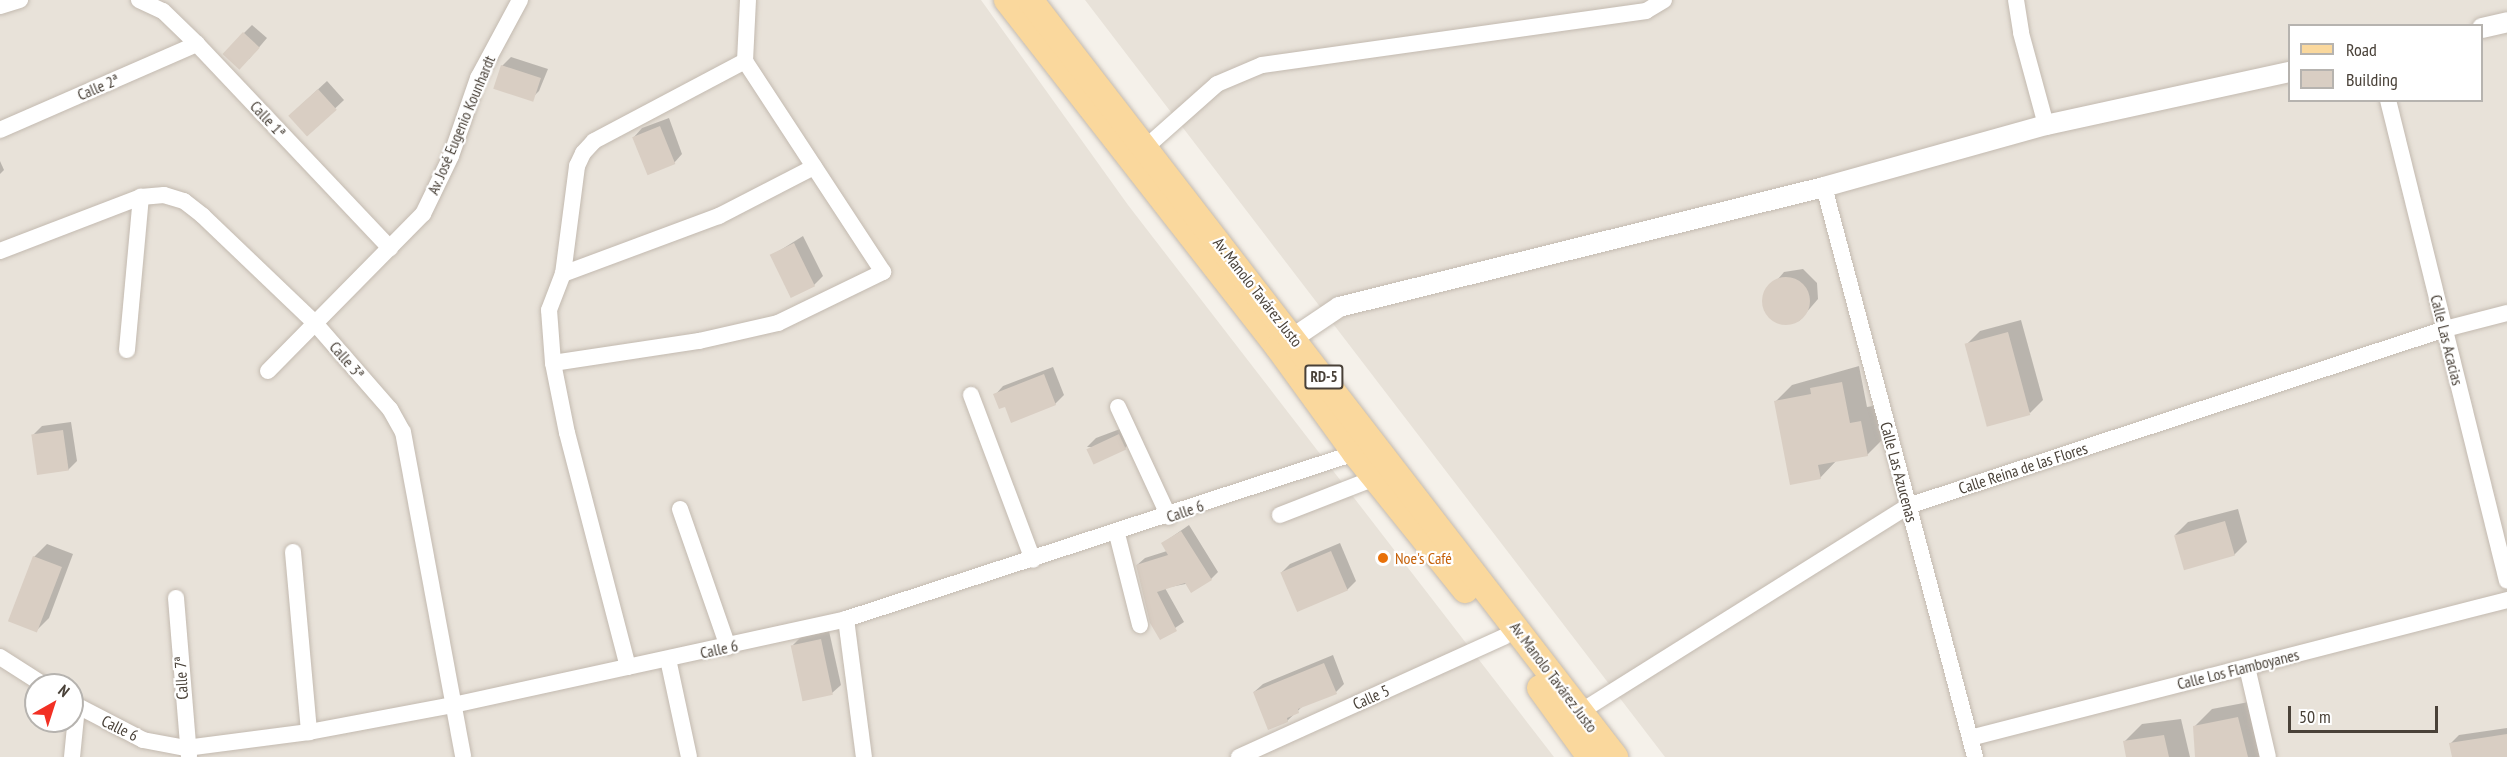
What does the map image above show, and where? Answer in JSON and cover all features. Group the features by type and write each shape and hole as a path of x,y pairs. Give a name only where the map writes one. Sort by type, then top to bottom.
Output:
{"main road":[{"name":"Av. Manolo Tavárez Justo","path":"1007,0 1286,342 1615,757"},
{"name":"Av. Manolo Tavárez Justo","path":"1030,0 1145,148 1286,342 1355,453 1504,637 1590,757"}],"street":[{"path":"0,6 20,0"},
{"name":"Calle 1ª","path":"139,0 163,11 197,44 390,248"},
{"name":"Av. José Eugenio Kounhardt","path":"268,371 423,214 451,156 478,78 520,0"},
{"path":"553,363 699,341 778,323 883,272 745,61 748,0"},
{"path":"1145,148 1217,84 1262,65 1646,11 1664,0"},
{"path":"2016,0 2021,33 2046,125"},
{"path":"2483,28 2507,22"},
{"name":"Calle 2ª","path":"0,130 197,44"},
{"path":"628,667 567,433 553,363 549,310 563,274 577,166 583,153 594,141 745,61"},
{"path":"1286,342 1339,307 1824,187 2046,125 2288,72"},
{"name":"Calle Las Acacias","path":"2388,102 2507,580"},
{"path":"563,274 718,216 814,167"},
{"name":"Calle Las Azucenas","path":"1824,187 1975,757"},
{"name":"Calle 3ª","path":"0,251 141,197 164,195 184,201 314,322 390,409 403,432 463,757"},
{"path":"128,350 141,197"},
{"name":"Calle Reina de las Flores","path":"1580,712 1908,506 2445,329 2507,313"},
{"path":"971,395 1033,560"},
{"path":"1118,407 1168,517"},
{"name":"Calle 6","path":"84,710 143,740 187,753 453,705 728,647 846,619 1117,534 1355,453"},
{"path":"1280,515 1375,478"},
{"path":"680,509 728,647"},
{"path":"1117,534 1140,625"},
{"path":"293,552 309,732"},
{"name":"Calle 7ª","path":"177,598 187,753"},
{"name":"Calle Los Flamboyanes","path":"1970,738 2507,600"},
{"path":"846,619 864,757"},
{"name":"Calle 5","path":"1239,757 1504,637"},
{"path":"0,657 25,673"},
{"path":"668,659 689,757"},
{"path":"2247,667 2268,757"},
{"path":"72,757 73,733"}],"shaded area":[{"path":"0,0 981,0 1128,205 1554,757 0,757"},
{"path":"1085,0 2507,0 2507,757 1665,757"}],"building":[{"path":"243,32 260,48 239,70 223,54"},
{"path":"501,65 541,78 533,102 493,89"},
{"path":"318,89 337,110 307,137 288,116"},
{"path":"660,126 675,164 648,175 632,137"},
{"path":"794,243 815,286 791,298 770,255"},
{"path":"1786,277 1803,284 1810,301 1803,318 1786,325 1769,318 1762,301 1769,284"},
{"path":"2008,332 2030,415 1987,427 1965,344"},
{"path":"1044,374 1056,405 1011,423 1005,407 999,409 993,394"},
{"path":"1842,382 1850,423 1861,421 1868,456 1818,465 1821,479 1790,485 1774,401 1811,394 1810,388"},
{"path":"63,430 69,471 37,475 31,434"},
{"path":"1119,434 1126,449 1094,465 1086,449"},
{"path":"2225,521 2235,556 2184,570 2174,536"},
{"path":"1181,531 1212,580 1191,593 1185,583 1157,592 1177,631 1160,640 1150,623 1136,565 1168,555 1161,543"},
{"path":"1331,551 1348,591 1297,612 1280,572"},
{"path":"33,556 62,567 37,632 8,621"},
{"path":"821,639 833,695 803,701 791,645"},
{"path":"1324,663 1337,694 1298,709 1299,713 1287,718 1288,722 1268,730 1253,692"},
{"path":"2238,717 2248,757 2195,757 2193,726"},
{"path":"2507,734 2507,757 2452,757 2449,743"},
{"path":"2164,735 2169,757 2126,757 2123,741"}],"place":[{"name":"Noe's Café","path":"1383,558"}]}
